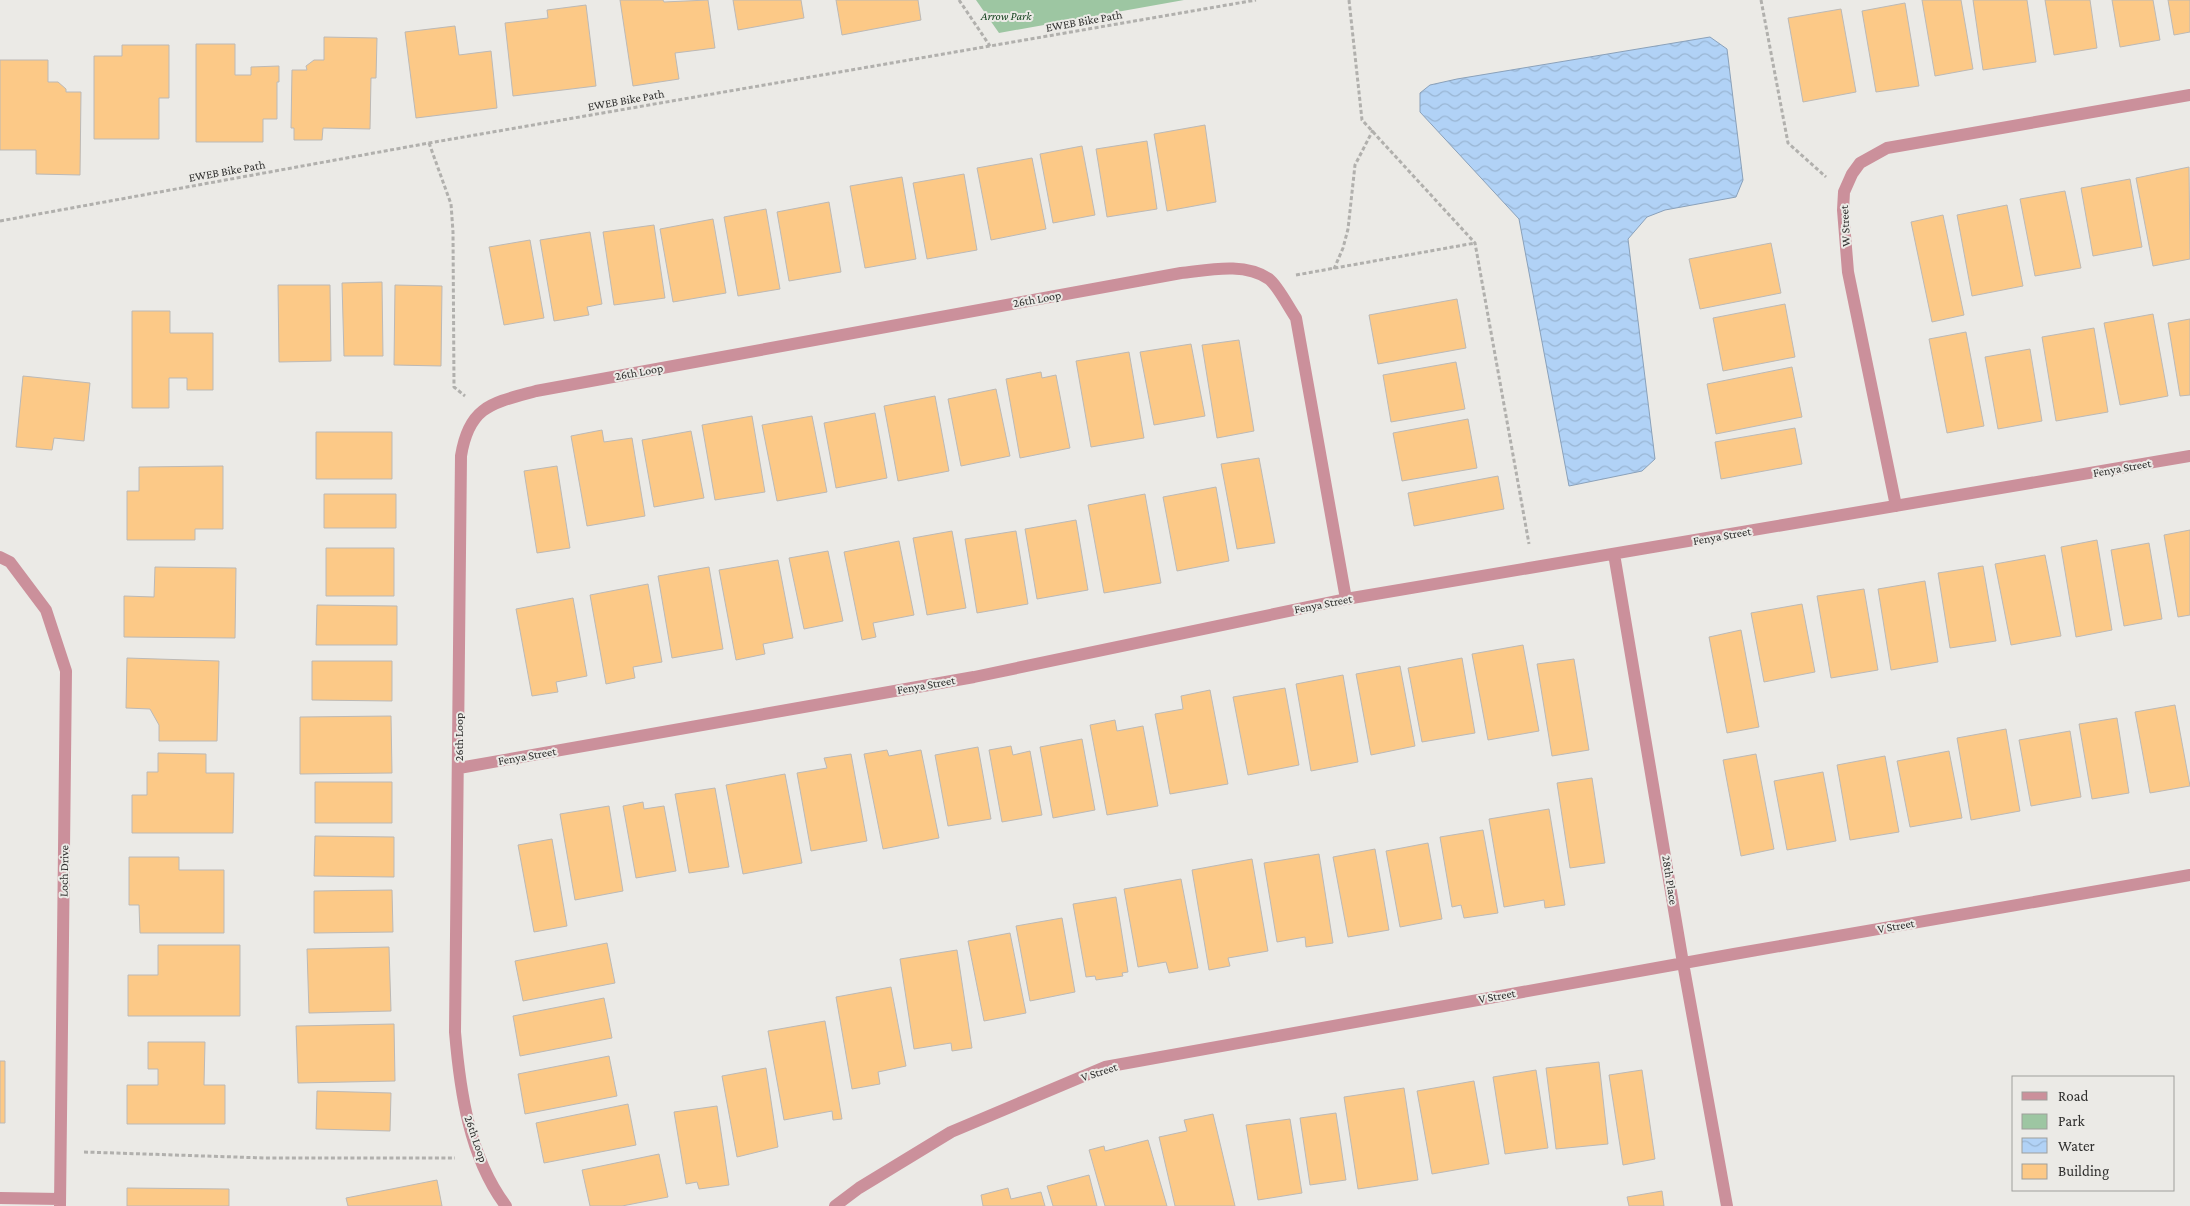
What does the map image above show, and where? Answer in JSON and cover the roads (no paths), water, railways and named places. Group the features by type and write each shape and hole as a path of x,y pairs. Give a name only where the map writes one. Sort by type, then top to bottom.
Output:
{"street":[{"name":"W Street","path":"1896,506 1848,272 1844,192 1852,174 1860,163 1887,148 2190,95"},
{"name":"26th Loop","path":"506,1206 481,1158 471,1130 460,1086 455,1032 461,456 464,438 470,424 480,411 501,400 536,391 1180,273 1219,269 1251,270 1270,280 1296,318 1346,599"},
{"name":"Fenya Street","path":"459,768 974,677 1346,599 2190,456"},
{"name":"28th Place","path":"1614,554 1683,963 1727,1206"},
{"name":"Loch Drive","path":"0,556 10,562 46,610 66,671 60,1202"},
{"name":"V Street","path":"834,1206 859,1188 951,1132 1105,1067 1683,963 2190,875"},
{"path":"0,1198 60,1202"}],"water":[{"path":"1710,37 1727,49 1743,180 1736,197 1665,210 1647,217 1628,239 1655,459 1642,471 1569,486 1519,219 1420,112 1420,93 1430,85 1457,79"}],"park label":[{"name":"Arrow Park","path":"1006,16"}]}
